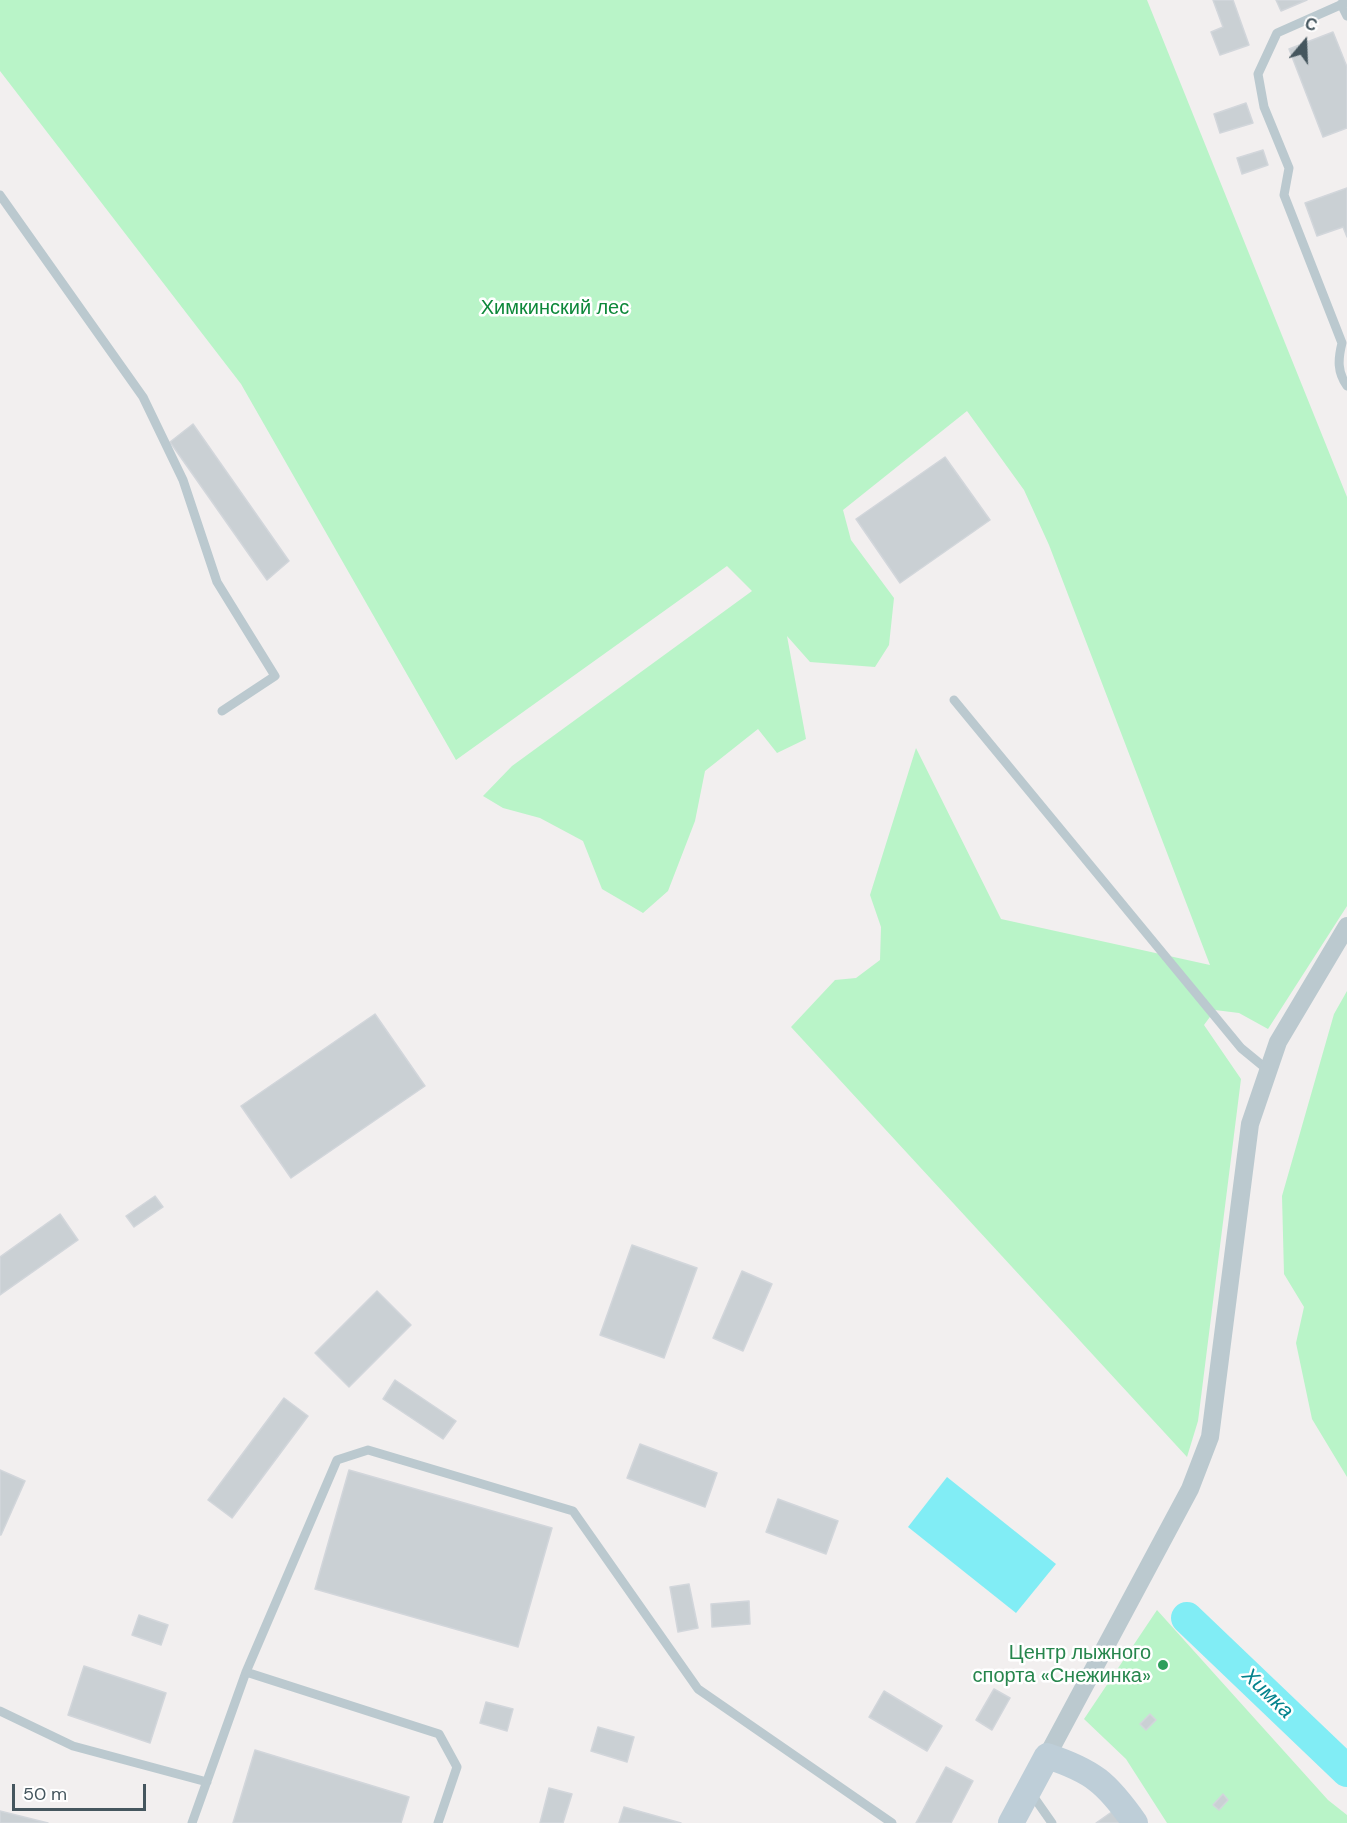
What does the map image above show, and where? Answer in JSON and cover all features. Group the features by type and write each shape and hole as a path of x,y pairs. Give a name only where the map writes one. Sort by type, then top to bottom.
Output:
{"street":[{"path":"1011,1823 1190,1489 1210,1437 1250,1124 1278,1042 1347,926"},
{"path":"1047,1756 1079,1767 1108,1787 1135,1823"}],"lane":[{"path":"1347,16 1344,3 1277,33 1258,74 1264,107 1289,168 1284,195 1342,343 1338,359 1341,379 1347,386"},
{"path":"0,195 143,397 183,480 217,582 275,676 222,711"},
{"path":"954,700 1241,1048 1269,1071"},
{"path":"192,1823 246,1672 337,1460 368,1450 573,1512 698,1689 892,1823"},
{"path":"246,1672 439,1734 457,1767 438,1823"},
{"path":"0,1711 73,1746 207,1782"},
{"path":"1029,1789 1052,1823"}],"green space":[{"name":"Химкинский лес","path":"0,0 1147,0 1347,497 1347,906 1268,1029 1239,1013 1215,1010 1204,1025 1241,1079 1198,1421 1187,1457 791,1027 835,980 856,978 880,960 881,927 870,895 916,748 1001,919 1210,965 1049,545 1024,490 967,411 843,510 851,540 894,598 889,645 875,667 810,662 787,636 806,739 777,753 758,729 705,771 695,821 668,891 643,913 602,889 583,841 540,818 503,808 483,796 512,766 752,591 727,566 456,760 241,384 0,71"},
{"path":"1347,991 1347,1477 1312,1419 1296,1343 1304,1307 1284,1274 1282,1196 1334,1014"},
{"name":"Центр лыжного спорта «Снежинка»","path":"1157,1610 1328,1800 1347,1815 1347,1823 1167,1823 1126,1759 1084,1719"}],"water":[{"path":"947,1477 1056,1564 1016,1613 908,1527"}],"building":[{"path":"1213,0 1233,0 1249,45 1220,55 1211,32 1223,27"},
{"path":"1276,0 1307,0 1281,11"},
{"path":"1333,32 1347,67 1347,128 1323,137 1289,49"},
{"path":"1246,103 1253,123 1220,133 1214,114"},
{"path":"1263,150 1268,165 1242,174 1237,158"},
{"path":"1347,188 1347,237 1343,227 1317,236 1305,203"},
{"path":"193,424 289,561 267,580 170,442"},
{"path":"945,457 990,520 900,583 856,519"},
{"path":"375,1014 425,1086 291,1178 241,1106"},
{"path":"155,1196 163,1207 134,1227 126,1216"},
{"path":"60,1214 78,1240 0,1295 0,1257"},
{"path":"632,1245 697,1268 664,1358 600,1335"},
{"path":"742,1271 772,1284 743,1351 713,1338"},
{"path":"377,1291 411,1325 349,1387 315,1353"},
{"path":"395,1380 456,1421 443,1439 383,1399"},
{"path":"284,1398 308,1416 232,1518 208,1500"},
{"path":"640,1444 717,1473 705,1507 627,1478"},
{"path":"0,1470 25,1481 1,1535 0,1535"},
{"path":"349,1470 552,1528 518,1647 315,1589"},
{"path":"778,1499 838,1521 826,1554 766,1532"},
{"path":"689,1584 698,1628 678,1632 670,1587"},
{"path":"749,1601 750,1624 712,1627 711,1604"},
{"path":"139,1615 168,1625 161,1645 132,1635"},
{"path":"84,1666 166,1693 150,1743 68,1715"},
{"path":"994,1689 1010,1698 992,1730 976,1720"},
{"path":"884,1691 942,1726 927,1751 869,1717"},
{"path":"486,1702 513,1709 507,1731 480,1723"},
{"path":"1150,1714 1156,1720 1146,1730 1140,1724"},
{"path":"598,1727 634,1737 627,1762 591,1751"},
{"path":"255,1750 409,1797 401,1823 233,1823"},
{"path":"946,1767 973,1781 951,1823 916,1823"},
{"path":"549,1788 572,1794 563,1823 540,1823"},
{"path":"1223,1794 1228,1800 1219,1810 1213,1805"},
{"path":"624,1807 681,1823 619,1823"},
{"path":"0,1811 48,1823 0,1823"},
{"path":"1113,1811 1122,1823 1096,1823"}],"waterway":[{"name":"Химка","path":"1187,1618 1347,1771"}],"place":[{"name":"Центр лыжного спорта «Снежинка»","path":"1163,1665"}]}
